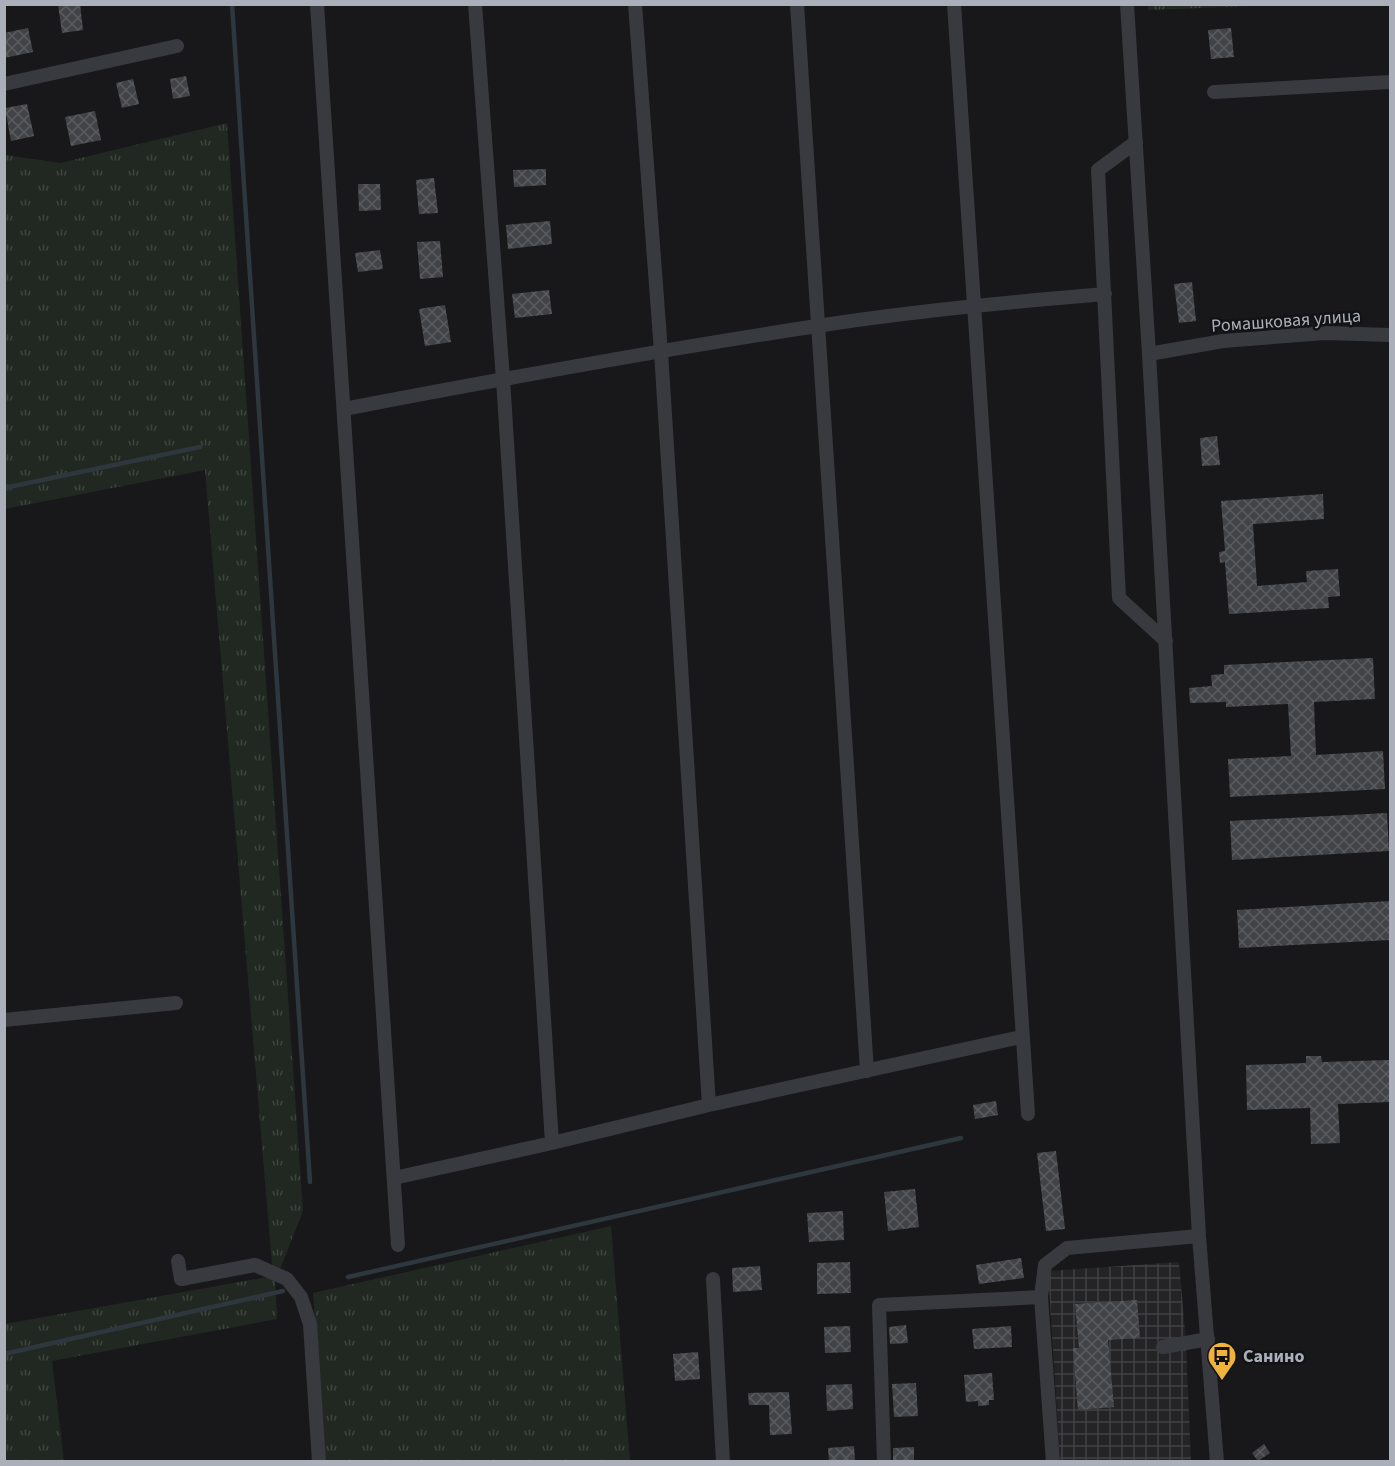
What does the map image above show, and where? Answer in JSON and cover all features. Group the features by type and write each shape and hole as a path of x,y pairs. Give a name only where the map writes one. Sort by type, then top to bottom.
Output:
{"street":[{"path":"317,4 398,1245"},
{"path":"475,4 503,379 552,1143"},
{"path":"635,4 661,352 709,1105"},
{"path":"797,4 867,1071"},
{"path":"954,4 1021,1037 1028,1114"},
{"path":"1127,4 1199,1236 1217,1461"},
{"path":"4,84 177,46"},
{"path":"1214,92 1390,82"},
{"path":"1136,142 1098,170 1119,598 1166,641"},
{"path":"344,410 503,379 818,326 974,305 1105,294"},
{"name":"Ромашковая улица","path":"1149,354 1223,341 1325,333 1390,334"},
{"path":"4,1020 176,1003"},
{"path":"394,1178 709,1105 1021,1037"},
{"path":"1053,1461 1041,1298 1045,1265 1067,1248 1199,1236"},
{"path":"178,1261 181,1280 255,1265 286,1279 301,1297 310,1324 319,1461"},
{"path":"713,1280 723,1461"},
{"path":"884,1461 879,1305 1041,1298"},
{"path":"1162,1347 1208,1339"}],"shaded area":[{"path":"1179,1262 1186,1343 1191,1461 1060,1461 1048,1271"}],"green space":[{"path":"1148,4 1277,4 1277,5 1148,10"},
{"path":"227,123 303,1211 275,1282 277,1319 52,1361 64,1461 5,1461 5,1324 273,1276 205,470 5,509 5,155 60,163"},
{"path":"611,1226 630,1461 326,1461 313,1293"}],"building":[{"path":"58,4 80,4 83,30 62,33"},
{"path":"28,28 33,52 4,58 4,33"},
{"path":"1231,28 1234,57 1211,59 1208,30"},
{"path":"186,76 190,96 173,99 170,79"},
{"path":"133,79 139,104 122,108 116,83"},
{"path":"27,104 34,136 11,141 5,108"},
{"path":"95,111 101,140 71,146 65,117"},
{"path":"546,169 546,185 514,187 513,170"},
{"path":"434,178 438,213 419,214 416,180"},
{"path":"358,184 380,184 381,210 359,211"},
{"path":"550,221 552,244 508,249 506,225"},
{"path":"440,241 443,277 420,279 417,242"},
{"path":"380,250 383,269 358,272 355,253"},
{"path":"1192,282 1196,321 1179,323 1174,284"},
{"path":"549,290 552,314 515,318 512,294"},
{"path":"445,305 451,342 425,346 419,309"},
{"path":"1217,436 1220,465 1202,466 1200,438"},
{"path":"1323,494 1324,519 1253,524 1257,586 1307,582 1306,571 1338,569 1340,596 1328,597 1329,608 1229,614 1225,562 1220,563 1219,552 1225,551 1221,501"},
{"path":"1373,658 1375,699 1314,702 1316,755 1383,751 1385,789 1230,797 1228,759 1291,756 1288,704 1226,707 1226,702 1190,703 1189,688 1212,686 1211,675 1224,674 1224,665"},
{"path":"1387,813 1389,851 1232,860 1230,821"},
{"path":"1390,901 1390,940 1239,948 1237,910"},
{"path":"1306,1056 1321,1056 1322,1062 1390,1060 1390,1102 1338,1104 1340,1143 1311,1144 1310,1108 1247,1110 1246,1065 1306,1063"},
{"path":"996,1101 998,1115 975,1119 973,1105"},
{"path":"1056,1151 1065,1229 1046,1231 1037,1153"},
{"path":"915,1189 919,1227 888,1231 884,1192"},
{"path":"843,1211 844,1240 809,1242 807,1213"},
{"path":"1021,1258 1024,1278 979,1284 976,1265"},
{"path":"850,1262 851,1293 817,1294 817,1263"},
{"path":"760,1266 762,1290 733,1292 732,1268"},
{"path":"1137,1300 1140,1338 1108,1340 1114,1407 1078,1410 1073,1348 1079,1348 1075,1304"},
{"path":"906,1325 908,1343 890,1344 889,1327"},
{"path":"850,1326 851,1352 825,1353 824,1327"},
{"path":"1011,1326 1012,1347 974,1349 972,1329"},
{"path":"698,1352 700,1379 675,1381 673,1354"},
{"path":"992,1373 994,1400 989,1400 989,1405 978,1406 978,1401 966,1402 964,1375"},
{"path":"916,1383 918,1416 894,1417 892,1384"},
{"path":"852,1384 853,1409 827,1411 826,1385"},
{"path":"789,1392 792,1434 770,1435 769,1405 749,1405 748,1393"},
{"path":"1264,1444 1270,1453 1258,1461 1252,1453"},
{"path":"854,1446 855,1461 829,1461 828,1448"},
{"path":"914,1447 914,1461 893,1461 893,1448"}],"waterway":[{"path":"232,4 310,1182"},
{"path":"4,488 200,447"},
{"path":"348,1277 961,1138"},
{"path":"4,1354 283,1291"}],"place":[{"name":"Санино","path":"1222,1382"}]}
